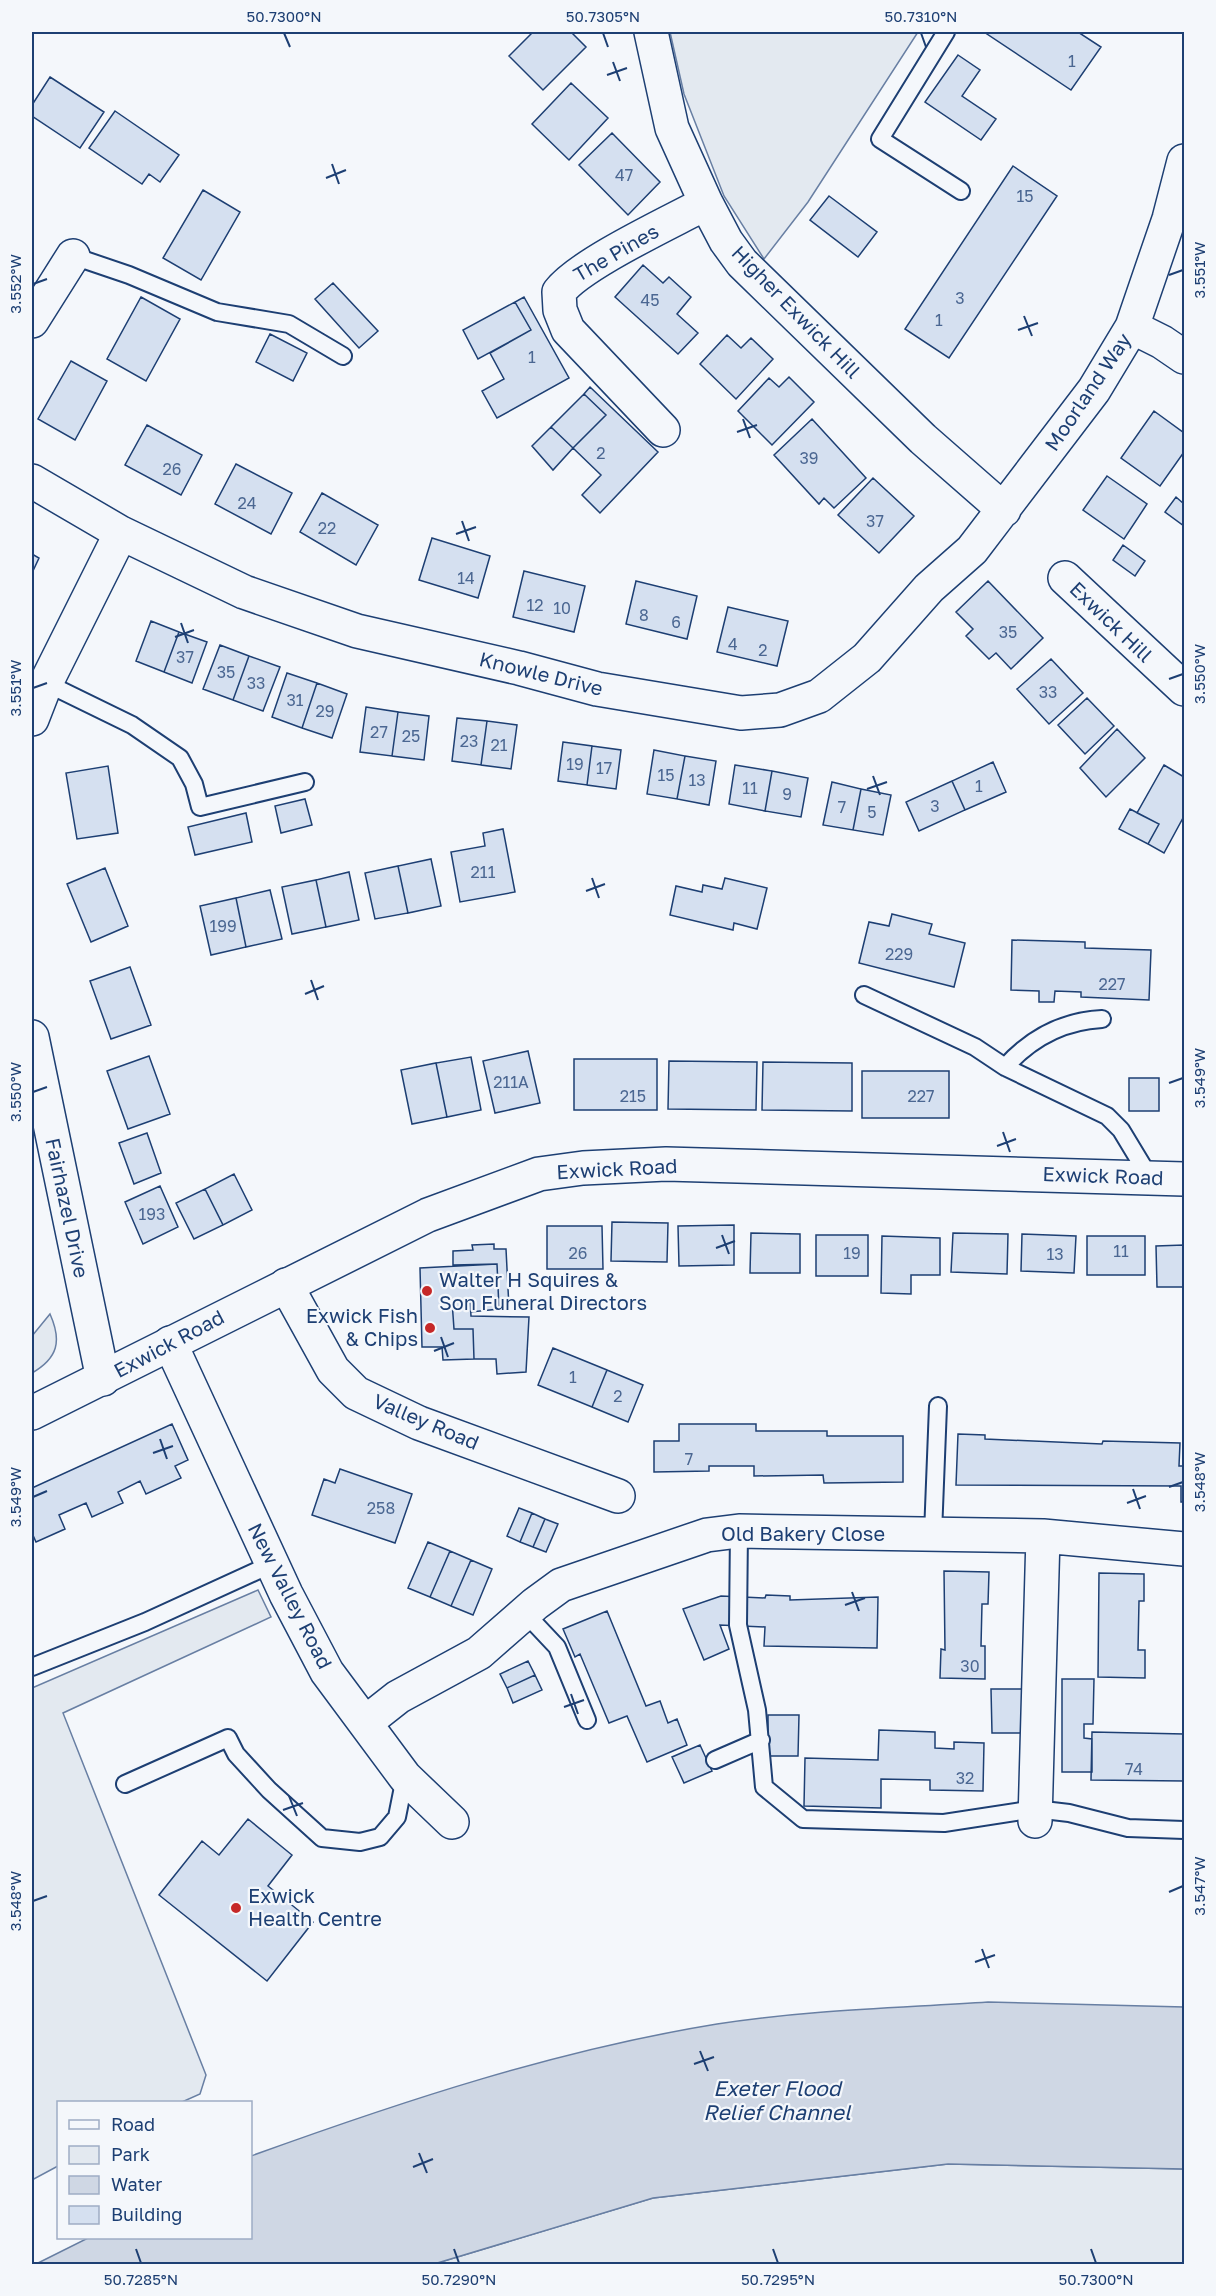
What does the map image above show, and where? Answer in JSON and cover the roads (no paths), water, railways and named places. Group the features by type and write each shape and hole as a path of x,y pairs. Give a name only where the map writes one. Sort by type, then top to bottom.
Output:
{"street":[{"name":"Higher Exwick Hill","path":"651,32 672,128 706,203 726,241 742,263 922,439 1004,510"},
{"name":"Moorland Way","path":"1004,510 1094,390 1132,327 1169,219 1185,161"},
{"name":"The Pines","path":"663,430 568,330 560,310 559,292 567,282 586,269 706,203"},
{"path":"32,321 73,256"},
{"path":"1132,327 1185,357"},
{"name":"Knowle Drive","path":"32,481 121,532 244,592 357,631 519,668 597,689 741,713 780,710 819,696 844,678 867,658 929,588 972,550 1004,510"},
{"path":"32,719 46,683 121,532"},
{"name":"Exwick Hill","path":"1065,578 1185,689"},
{"name":"Fairhazel Drive","path":"32,1037 103,1379"},
{"name":"Exwick Road","path":"32,1413 428,1215 539,1174 584,1168 666,1164 1185,1179"},
{"name":"Valley Road","path":"286,1285 333,1370 357,1393 419,1423 618,1496"},
{"name":"New Valley Road","path":"170,1343 272,1564 327,1672 405,1777 452,1822"},
{"name":"Old Bakery Close","path":"365,1723 398,1697 479,1653 561,1585 707,1535 739,1531 1043,1536 1185,1549"},
{"path":"1035,1815 1043,1536"}],"lane":[{"path":"946,32 880,139 961,191"},
{"path":"73,256 129,275 217,312 289,324 343,356"},
{"path":"46,683 132,725 180,758 194,784 200,807 306,782"},
{"path":"864,995 975,1047 1005,1067 1107,1116 1120,1130 1150,1178"},
{"path":"1005,1067 1021,1049 1055,1029 1077,1020 1102,1019"},
{"path":"933,1534 938,1406"},
{"path":"739,1531 738,1625 757,1710 764,1787 803,1819 944,1823 1069,1813 1128,1828 1185,1830"},
{"path":"32,1667 145,1622 272,1564"},
{"path":"525,1613 557,1647 586,1720"},
{"path":"125,1784 228,1738 236,1754 270,1790 322,1838 360,1842 380,1837 397,1817 405,1777"},
{"path":"716,1760 761,1740"}],"water":[{"name":"Exeter Flood Relief Channel","path":"988,2002 1184,2007 1184,2169 948,2164 653,2198 434,2264 36,2264 86,2239 252,2239 252,2156 423,2097 598,2048 717,2024 818,2012"}],"place":[{"name":"Walter H Squires & Son Funeral Directors","path":"427,1291"},
{"name":"Exwick Fish & Chips","path":"430,1328"},
{"name":"Exwick Health Centre","path":"236,1908"}]}
